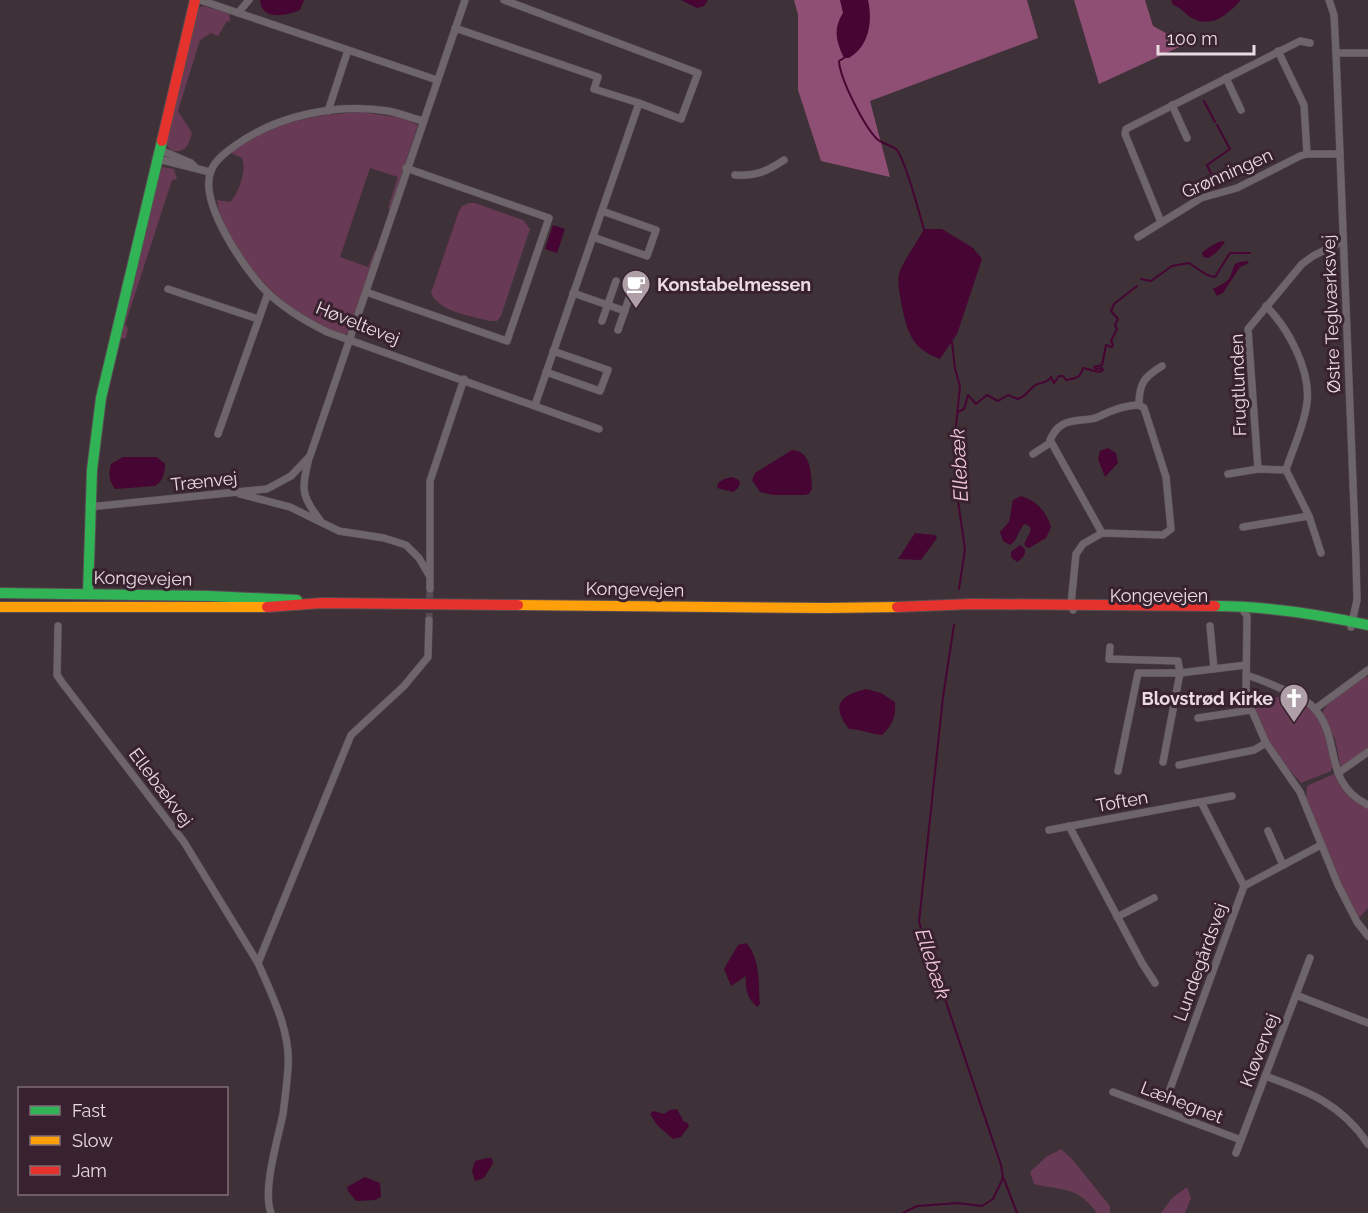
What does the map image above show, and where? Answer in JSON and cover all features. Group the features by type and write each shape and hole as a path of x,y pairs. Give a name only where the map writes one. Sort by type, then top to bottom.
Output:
{"main road":[{"path":"117,606 96,602 88,594 87,582 89,507 101,398 195,0"},
{"path":"56,593 81,588 87,582"},
{"path":"87,582 98,587 159,588 208,596"},
{"name":"Kongevejen","path":"0,593 276,598 322,603"},
{"path":"0,601 79,601 88,594"},
{"name":"Kongevejen","path":"0,607 274,607 322,603 818,608 948,606 989,609 1242,606 1306,612 1352,624 1368,632"},
{"name":"Kongevejen","path":"1072,607 1244,612 1368,625"}],"street":[{"path":"200,0 437,80"},
{"path":"238,13 249,0"},
{"name":"Trænvej","path":"321,522 311,509 304,494 304,481 310,456 465,0"},
{"path":"455,28 598,76 594,89 681,119 698,73 504,0"},
{"name":"Østre Teglværksvej","path":"1329,0 1334,15 1336,53 1356,559 1357,600 1352,624"},
{"path":"1161,222 1125,134 1126,129 1278,51 1300,41 1310,43"},
{"path":"328,111 348,50"},
{"path":"1278,51 1304,105 1307,154"},
{"path":"1336,53 1368,53"},
{"path":"1226,78 1241,110"},
{"path":"535,405 639,104"},
{"path":"1172,105 1187,138"},
{"path":"159,155 191,163 195,167 210,172 224,154 243,140 267,127 287,120 328,111 361,109 388,111 423,121"},
{"name":"Grønningen","path":"1138,237 1201,198 1237,188 1307,154 1340,154"},
{"path":"735,175 750,176 767,172 784,160"},
{"path":"366,292 507,340 549,218 406,168"},
{"name":"Høveltevej","path":"210,172 209,193 225,233 237,254 268,292 308,322 349,341 464,379 599,429"},
{"path":"593,237 647,256 650,248 656,230 602,211"},
{"name":"Frugtlunden","path":"1258,469 1248,329 1302,264 1343,241"},
{"path":"603,321 616,281"},
{"path":"618,330 633,287"},
{"path":"168,289 258,320"},
{"path":"218,434 268,292"},
{"path":"573,293 625,311"},
{"path":"1266,306 1275,314 1296,349 1307,388 1307,403 1286,470 1309,516 1321,553"},
{"path":"546,372 600,391 608,370 553,351"},
{"path":"1139,405 1140,386 1151,373 1162,366"},
{"path":"430,589 430,481 464,379"},
{"path":"1033,454 1050,443 1054,432 1064,423 1079,419 1083,421 1099,417 1103,413 1139,405 1144,408 1166,477 1171,529 1163,535 1102,533 1083,544 1076,554 1072,607"},
{"path":"1050,443 1080,491 1102,533"},
{"name":"Trænvej","path":"89,507 267,489 280,483 310,456"},
{"path":"1228,474 1258,469 1286,470"},
{"path":"235,493 290,507 339,531 384,538 406,545 419,558 429,576"},
{"path":"1243,527 1309,516"},
{"path":"1244,612 1247,616 1246,697 1266,743 1299,790 1321,845 1357,922 1368,936"},
{"path":"258,963 351,735 404,686 428,657 429,620"},
{"name":"Ellebækvej","path":"58,626 57,675 184,842 258,963 275,1002 285,1035 288,1065 284,1110 268,1188 268,1206 271,1213"},
{"path":"1210,626 1215,669"},
{"path":"1110,647 1109,659 1176,660 1179,663 1180,673 1163,762"},
{"path":"1118,771 1138,673 1180,673 1246,665"},
{"path":"1315,709 1368,670"},
{"path":"1246,675 1304,700 1315,709 1329,737 1342,784 1350,794 1368,805"},
{"path":"1198,718 1251,710"},
{"path":"1179,765 1254,750 1266,743"},
{"path":"1338,773 1368,752"},
{"name":"Toften","path":"1049,830 1232,796"},
{"path":"1201,802 1244,886"},
{"path":"1069,826 1155,983"},
{"path":"1268,831 1283,866"},
{"name":"Lundegårdsvej","path":"1170,1089 1244,886 1321,845"},
{"path":"1117,917 1154,898"},
{"name":"Kløvervej","path":"1236,1153 1310,958"},
{"path":"1296,995 1368,1023"},
{"path":"1265,1076 1310,1092 1332,1106 1350,1121 1368,1144"},
{"name":"Læhegnet","path":"1113,1092 1241,1140"}],"shaded area":[{"path":"260,0 304,0 300,10 276,15 265,11 261,7"},
{"path":"681,0 708,0 704,6 697,8"},
{"path":"794,0 1027,0 1038,38 870,101 890,177 821,161 798,90 798,15"},
{"path":"840,0 868,0 870,17 868,33 861,47 849,58 844,58 838,41 838,24 843,13"},
{"path":"1074,0 1145,0 1153,26 1186,44 1099,84"},
{"path":"1171,0 1241,0 1225,15 1206,22 1192,18 1173,5"},
{"path":"203,6 229,13 230,22 227,21 218,36 211,33 200,40 178,111 192,133 186,148 171,151 166,144 177,93 198,8"},
{"path":"362,112 402,118 418,125 390,209 388,208 398,177 370,168 340,257 368,267 375,250 377,251 349,332 344,335 313,322 297,312 266,286 239,253 229,236 221,218 217,200 230,202 236,193 243,174 243,162 242,158 231,153 246,143 276,127 293,122 327,115"},
{"path":"163,167 174,169 177,179 172,180 125,325 128,328 126,338 121,339 119,338 160,169"},
{"path":"475,203 523,220 530,229 501,316 497,321 448,309 441,305 431,293 459,211 462,206"},
{"path":"553,225 565,229 557,253 545,249"},
{"path":"924,229 942,229 973,248 982,259 957,334 940,359 930,355 916,344 905,321 899,288 898,277 901,269"},
{"path":"1225,242 1215,253 1208,258 1203,257 1204,251"},
{"path":"1247,261 1249,263 1240,267 1223,293 1217,296 1213,289 1229,279 1234,265"},
{"path":"1108,448 1116,453 1118,463 1105,477 1098,459 1100,451"},
{"path":"792,450 799,451 807,459 812,489 809,494 773,495 760,492 752,480 755,473"},
{"path":"123,457 157,457 165,464 162,479 155,486 115,489 110,477 111,464"},
{"path":"732,477 739,480 740,484 733,492 717,488 718,483"},
{"path":"1021,496 1040,507 1051,527 1046,538 1029,548 1024,544 1031,530 1029,526 1025,524 1023,526 1015,541 1010,545 1003,541 1000,532 1009,522 1013,500"},
{"path":"915,533 935,535 937,538 921,560 898,559"},
{"path":"1020,545 1025,549 1025,553 1017,562 1011,557 1011,552"},
{"path":"1366,675 1368,678 1368,749 1341,768 1335,739 1323,716 1323,711 1329,703"},
{"path":"866,689 881,693 895,702 893,720 882,735 849,729 840,714 839,708 844,698"},
{"path":"1287,696 1308,705 1317,714 1328,739 1332,758 1331,771 1301,783 1278,757 1270,744 1253,702"},
{"path":"1334,774 1347,795 1368,809 1368,908 1359,918 1337,875 1306,799 1307,786"},
{"path":"746,943 754,956 758,972 760,1004 757,1007 747,993 746,976 731,986 724,969 738,945"},
{"path":"677,1109 689,1126 681,1137 673,1139 657,1125 650,1114 653,1111 664,1114"},
{"path":"1061,1149 1110,1206 1110,1213 1097,1213 1083,1198 1069,1191 1034,1184 1030,1172 1046,1157"},
{"path":"492,1158 493,1163 484,1178 475,1181 472,1171 475,1161"},
{"path":"365,1177 380,1183 381,1197 375,1200 356,1201 347,1187"},
{"path":"1187,1187 1191,1198 1185,1213 1161,1213 1172,1198"}],"waterway":[{"name":"Ellebæk","path":"844,58 839,61 840,69 866,124 877,139 895,148 901,157 924,229"},
{"path":"1204,101 1215,122"},
{"path":"1217,125 1230,149 1207,165 1217,187"},
{"path":"1141,279 1151,281 1172,266 1189,263 1207,275 1215,277 1230,253 1250,253"},
{"path":"958,412 964,409 968,395 976,404 987,395 998,401 1008,395 1018,399 1034,386 1051,377 1054,383 1059,376 1063,376 1066,380 1077,377 1083,368 1099,372 1103,370 1094,367 1102,365 1106,345 1112,347 1113,345 1111,341 1117,329 1115,325 1118,319 1111,311 1114,304 1137,286"},
{"name":"Ellebæk","path":"952,342 955,369 960,386 954,446 956,487 965,549 959,589"},
{"name":"Ellebæk","path":"903,1213 917,1206 958,1203 982,1206 993,1199 1003,1178 1001,1165 919,922 943,697 954,625"},
{"path":"1004,1179 1017,1213"}],"tunnel":[{"path":"429,620 430,589"}],"traffic: fast":[{"path":"88,594 92,470 101,398 162,141"},
{"path":"0,593 209,596 297,600"},
{"path":"1215,606 1292,611 1368,625"}],"traffic: slow":[{"path":"518,605 897,607"},
{"path":"0,607 267,607"}],"traffic: jam":[{"path":"162,141 195,0"},
{"path":"267,607 322,603 518,605"},
{"path":"897,607 972,604 1215,606"}],"place":[{"name":"Konstabelmessen","path":"636,310"},
{"name":"Blovstrød Kirke","path":"1294,724"}]}
